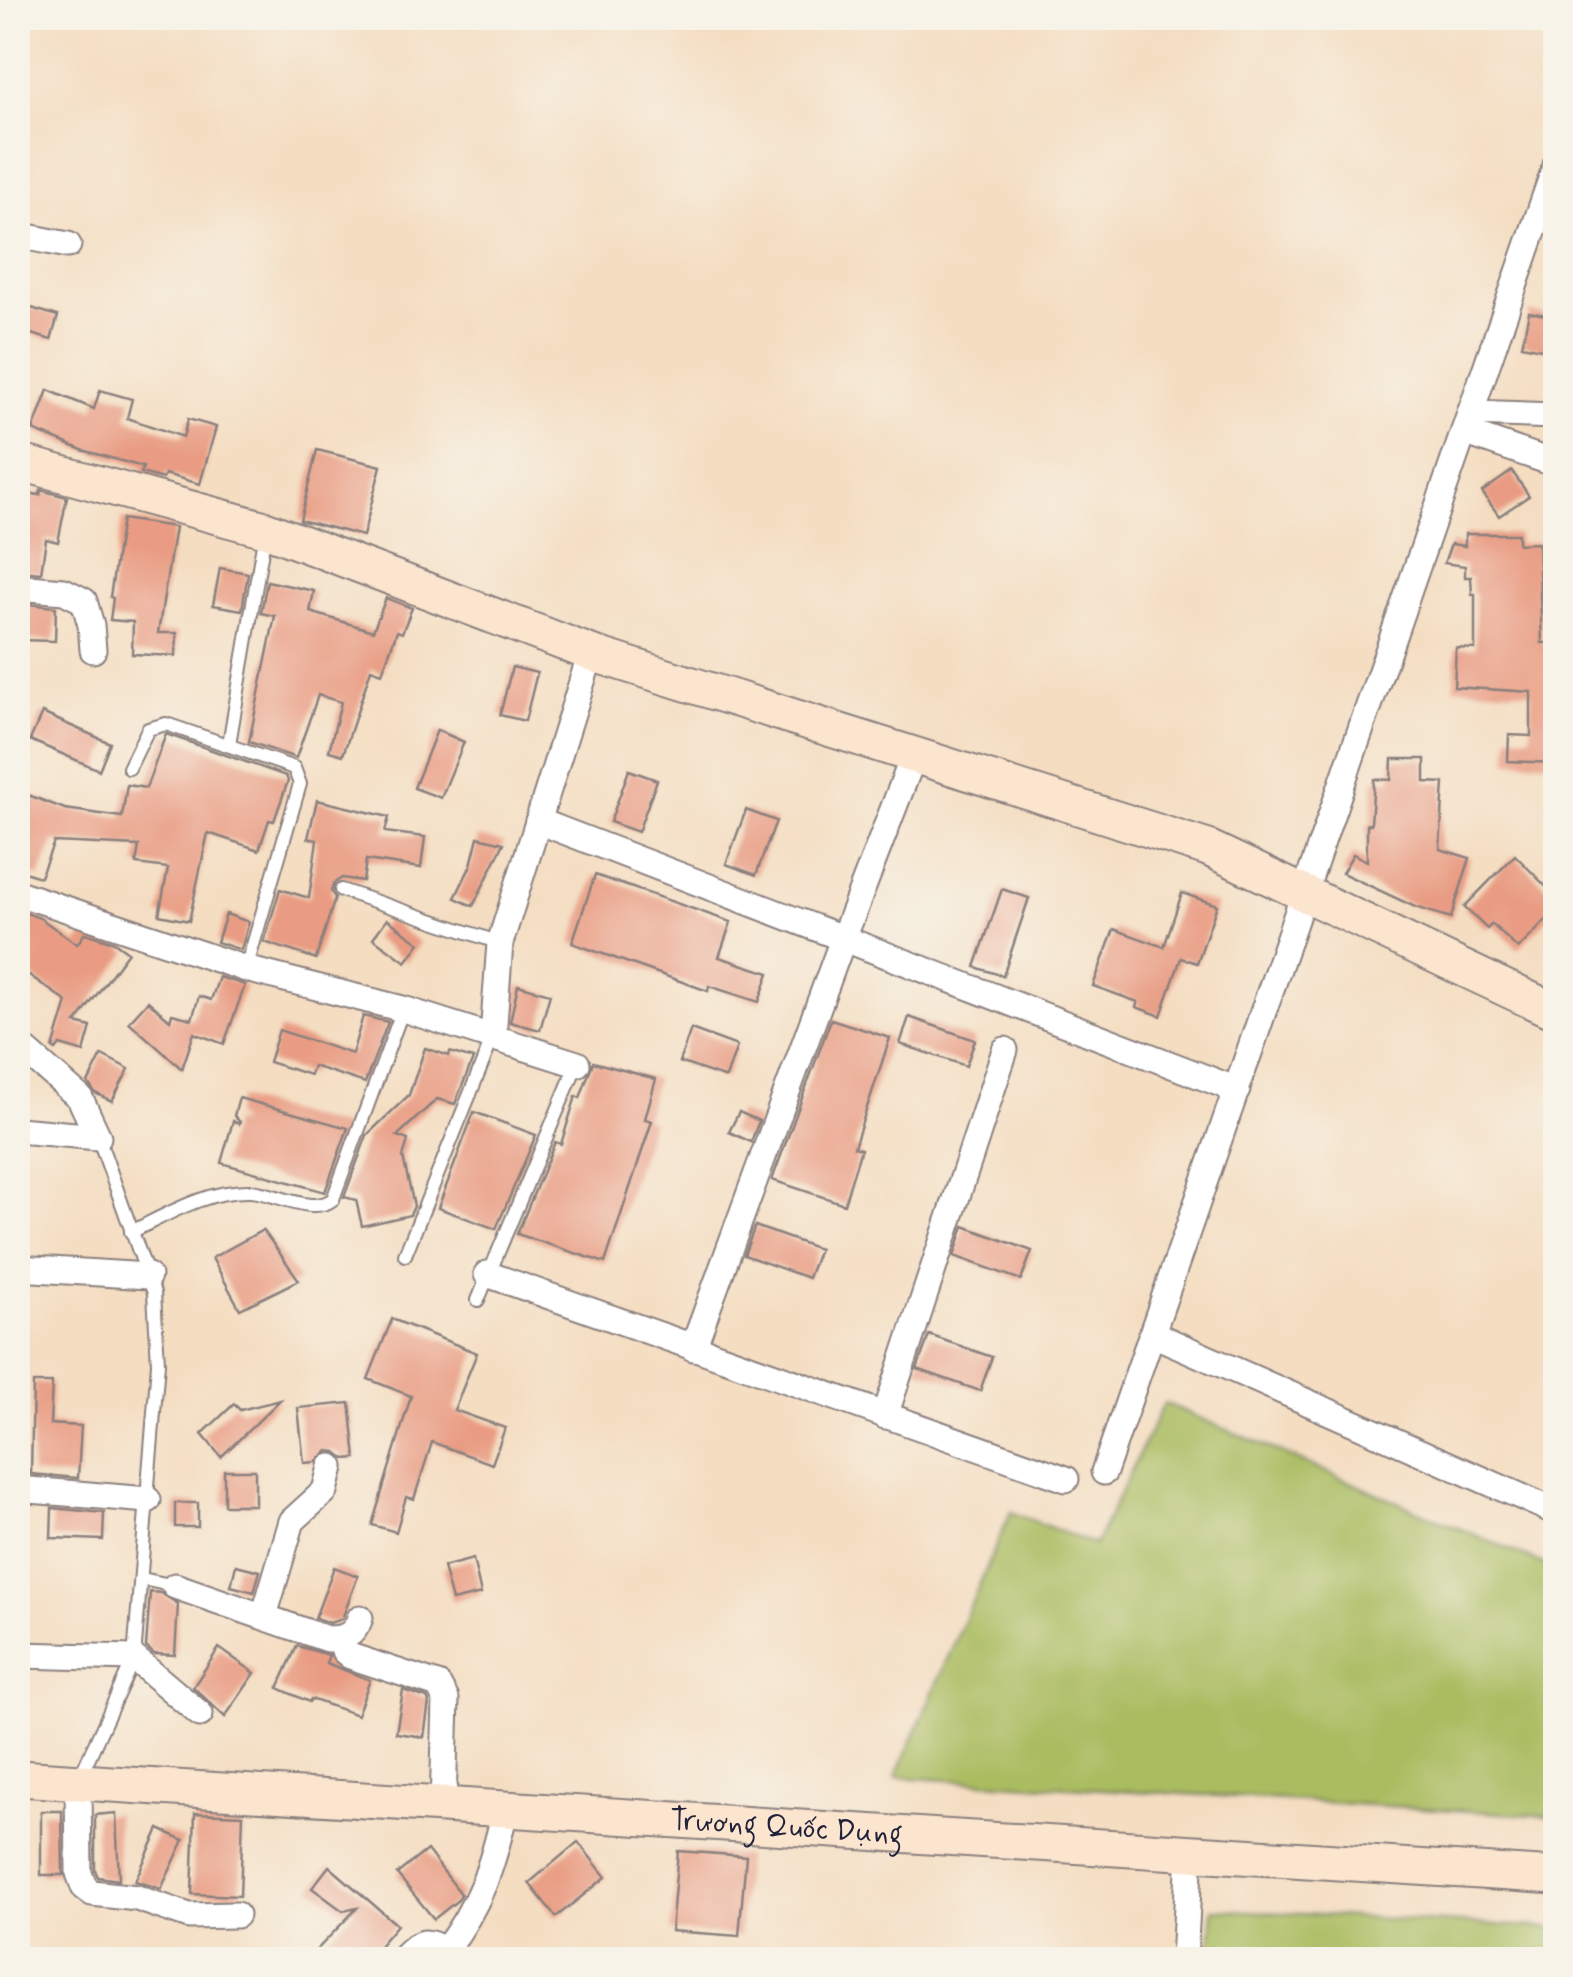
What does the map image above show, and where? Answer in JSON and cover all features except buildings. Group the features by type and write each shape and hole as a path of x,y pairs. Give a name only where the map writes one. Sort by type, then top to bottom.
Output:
{"street":[{"path":"1104,1472 1556,165"},
{"path":"18,235 68,245"},
{"path":"1467,422 1556,416"},
{"path":"1467,422 1556,464"},
{"path":"18,462 265,529 591,653 1208,848 1556,1012"},
{"path":"18,587 64,591 84,601 92,625 92,650"},
{"path":"494,1037 500,943 591,653"},
{"path":"693,1348 914,756"},
{"path":"538,822 1237,1090"},
{"path":"18,893 246,969 404,1009 577,1064"},
{"path":"18,1044 80,1098 98,1138 18,1130"},
{"path":"885,1416 1005,1050"},
{"path":"18,1268 148,1276"},
{"path":"487,1274 1066,1479"},
{"path":"1152,1334 1556,1512"},
{"path":"264,1616 292,1521 324,1491 330,1467"},
{"path":"18,1489 148,1500"},
{"path":"174,1586 327,1639 352,1634 360,1618"},
{"path":"342,1638 344,1651 350,1656 443,1690 443,1808"},
{"path":"18,1655 134,1658 200,1714"},
{"name":"Trương Quốc Dụng","path":"18,1778 1556,1876"},
{"path":"78,1782 79,1873 92,1893 138,1898 189,1916 236,1915"},
{"path":"402,1960 412,1946 422,1942 450,1955 488,1880 505,1812"},
{"path":"1184,1960 1190,1852"}],"lane":[{"path":"229,744 265,529"},
{"path":"130,768 148,729 166,724 294,768 300,784 246,969"},
{"path":"341,890 500,943"},
{"path":"130,1232 196,1200 222,1193 265,1192 317,1206 333,1200 404,1009"},
{"path":"404,1255 494,1037"},
{"path":"478,1300 577,1064"},
{"path":"78,1782 134,1658 158,1363 157,1305 98,1138"},
{"path":"142,1579 174,1586"}],"green space":[{"path":"1164,1403 1555,1569 1555,1816 896,1777 1011,1512 1095,1545"},
{"path":"1213,1909 1555,1928 1555,1959 1209,1959"}]}
